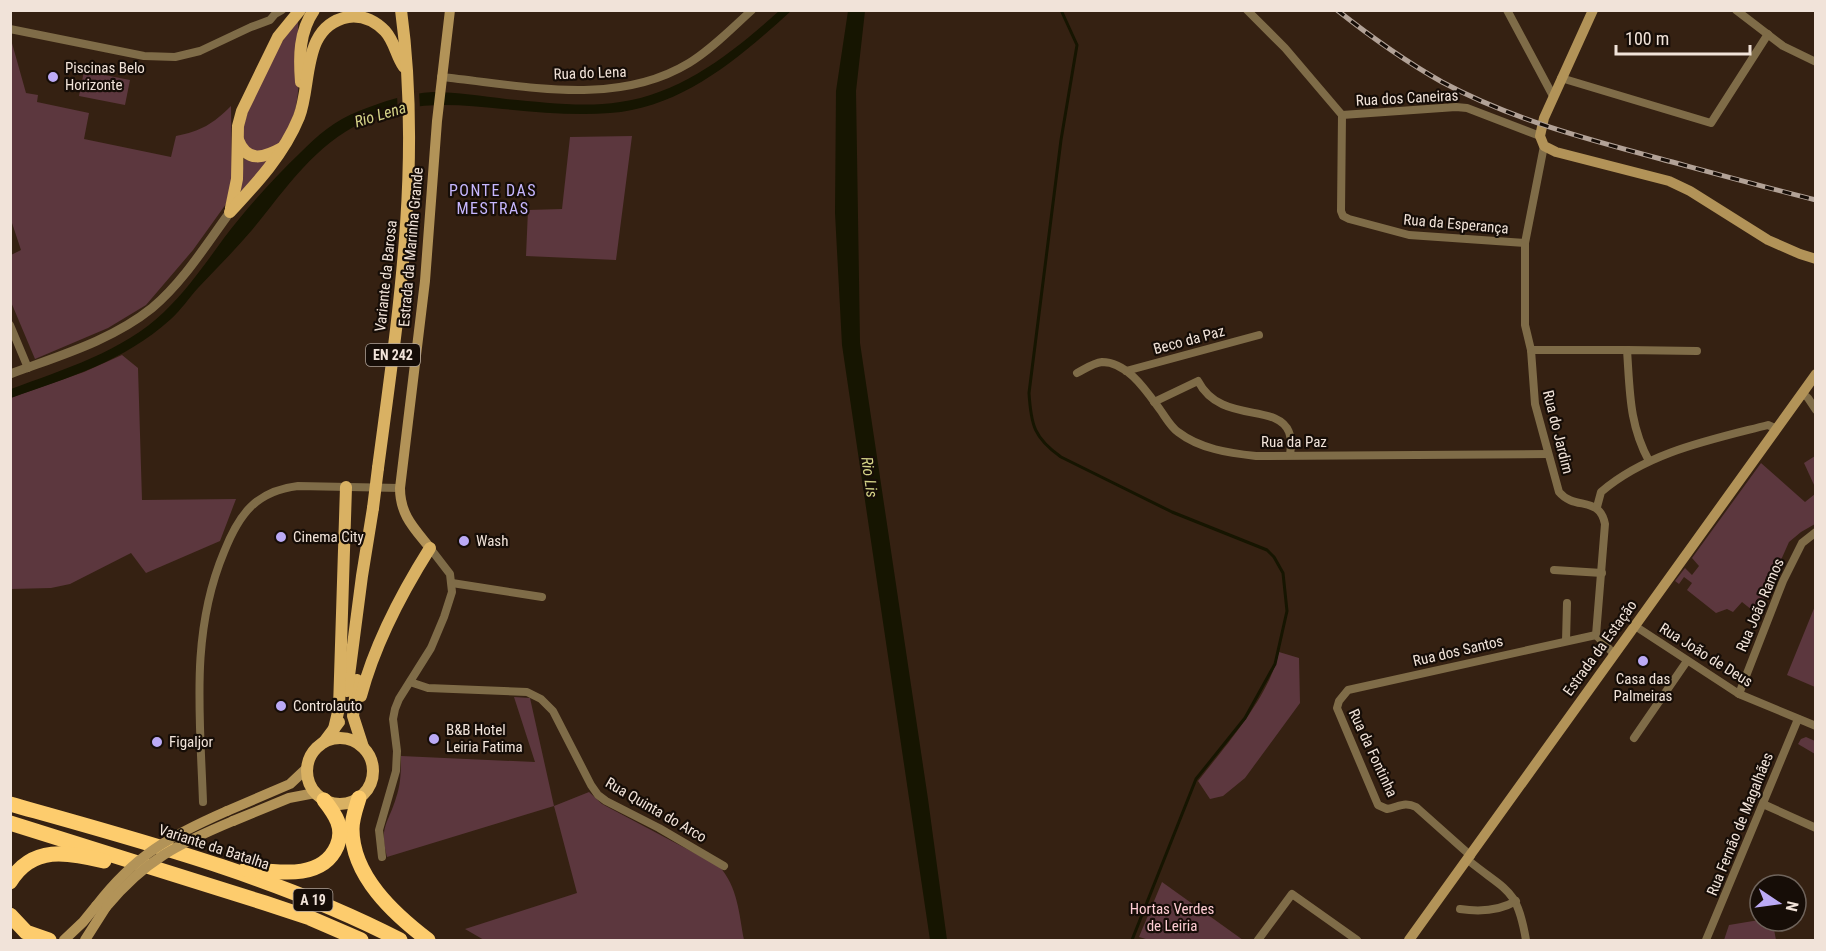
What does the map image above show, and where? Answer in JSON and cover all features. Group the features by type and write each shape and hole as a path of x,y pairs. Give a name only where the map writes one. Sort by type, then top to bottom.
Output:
{"highway":[{"path":"222,867 294,872 319,866 333,854 340,832 335,814 320,796"},
{"path":"359,798 352,830 355,848 362,867 387,904 402,920 428,940"},
{"name":"Variante da Batalha","path":"10,804 222,867 319,903 400,940"},
{"name":"A 19","path":"10,823 310,918 361,940"},
{"path":"10,882 24,864 34,858 47,855 71,854 116,863 132,860"},
{"path":"10,915 26,933 49,940"}],"main road":[{"path":"230,212 237,179 237,139 242,111 283,30 300,10"},
{"path":"300,10 303,32 300,60 300,113"},
{"path":"303,32 314,10"},
{"name":"Variante da Barosa","path":"363,747 355,723 354,706 368,575 369,544 408,210 410,138 401,10"},
{"name":"Estrada da Marinha Grande","path":"430,548 404,513 400,503 400,488 428,255 437,114 450,10"},
{"path":"1593,10 1544,118 1542,141 1556,152 1670,181 1768,240 1815,259"},
{"path":"230,212 277,158 284,146 300,113 306,94 310,58 315,43 326,29 341,19 351,16 361,17 380,26 391,39 402,65 407,70"},
{"path":"237,139 243,150 254,156 269,155 284,146"},
{"name":"Estrada da Estação","path":"1409,940 1815,374"},
{"path":"334,729 339,708 346,487"},
{"name":"Variante da Barosa","path":"324,742 341,720 345,708 362,576 369,544"},
{"path":"355,723 377,646 430,548"},
{"path":"324,742 340,737 357,742 363,747"},
{"name":"EN 242","path":"307,768 310,757 324,742"},
{"name":"EN 242","path":"359,798 367,790 372,779 373,768 370,757 363,747"},
{"path":"307,768 310,785 320,796"},
{"path":"230,816 290,784 307,768"},
{"path":"85,940 101,907 119,878 152,849 187,829 289,798 320,796 342,804 359,798"},
{"path":"64,940 101,907"}],"street":[{"path":"10,29 144,56 176,57 200,51 270,20 282,10"},
{"name":"Rua do Lena","path":"441,81 566,90 636,84 689,63 752,10"},
{"path":"1247,10 1285,48 1341,116"},
{"path":"1507,10 1553,96"},
{"path":"1736,10 1783,46 1815,63"},
{"path":"270,20 283,30"},
{"path":"1561,78 1711,123 1768,34"},
{"name":"Rua dos Caneiras","path":"1341,116 1467,108 1542,141"},
{"name":"Rua da Esperança","path":"1341,116 1341,211 1343,216 1409,235 1525,243"},
{"name":"Rua do Jardim","path":"1542,141 1525,243 1525,325 1531,350 1535,404 1562,495 1574,502 1597,507"},
{"path":"10,374 107,335 151,308 181,278 230,212"},
{"path":"10,325 28,368"},
{"name":"Beco da Paz","path":"1126,371 1259,335"},
{"path":"1531,350 1697,351"},
{"path":"1628,350 1631,409 1635,431 1649,461"},
{"path":"1077,373 1092,364 1102,362 1113,364 1126,371"},
{"name":"Rua da Paz","path":"1126,371 1175,430 1200,445 1235,453 1290,456 1548,454"},
{"path":"1154,402 1198,381 1202,390 1219,405 1267,416 1282,423 1288,430 1291,440 1290,456"},
{"path":"1802,393 1815,410"},
{"path":"1614,654 1596,635 1605,524 1604,516 1597,507 1601,492 1649,461 1689,446 1768,425 1777,429"},
{"path":"203,802 199,676 202,635 209,594 226,547 240,518 263,496 283,488 298,486 400,488"},
{"name":"Rua João Ramos","path":"1739,694 1783,581 1802,543 1815,532"},
{"path":"382,857 379,831 396,771 397,751 393,719 399,699 438,634 450,601 452,583 447,569 430,548"},
{"path":"1554,570 1602,573"},
{"path":"452,583 542,597"},
{"path":"1566,641 1567,603"},
{"name":"Rua João de Deus","path":"1635,626 1739,694 1815,726"},
{"name":"Rua dos Santos","path":"1337,708 1339,701 1348,690 1596,635"},
{"path":"1634,738 1687,661"},
{"name":"Rua Quinta do Arco","path":"410,682 428,688 519,691 535,695 553,711 598,795 668,832 724,866"},
{"name":"Rua da Fontinha","path":"1337,708 1378,804 1387,810 1408,803 1416,807 1469,858"},
{"name":"Rua Fernão de Magalhães","path":"1706,940 1798,718"},
{"path":"1763,804 1815,828"},
{"path":"1469,858 1507,889 1516,901 1522,916 1526,940"},
{"path":"1258,940 1292,894 1356,940"},
{"path":"1460,909 1473,911 1504,908 1516,901"}],"green space":[{"path":"298,20 299,68 297,103 293,119 287,133 278,144 261,153 249,149 245,143 244,124 263,75"},
{"path":"10,36 26,93 38,95 37,102 89,113 84,139 171,157 176,136 206,126 231,106 232,180 226,204 193,250 146,305 108,328 35,359 11,302 11,255 21,250 11,220"},
{"path":"84,71 130,80 125,105 79,96"},
{"path":"632,136 616,260 526,256 528,210 562,209 570,137"},
{"path":"244,159 255,162 269,160 240,195"},
{"path":"122,355 138,368 142,500 236,499 220,541 146,573 131,553 70,584 51,588 11,589 10,398 84,372"},
{"path":"1815,456 1815,487 1804,463"},
{"path":"1761,463 1805,502 1815,494 1815,524 1789,542 1757,614 1742,602 1733,612 1727,609 1716,613 1687,590 1692,583 1684,577 1679,584 1675,581 1685,568 1692,575 1699,566 1692,558"},
{"path":"1815,606 1816,684 1815,687 1787,675"},
{"path":"1279,652 1299,658 1300,703 1245,778 1223,796 1210,799 1198,781 1256,703 1274,669"},
{"path":"514,697 530,698 554,806 387,857 384,832 399,788 401,756 535,762"},
{"path":"1806,737 1815,741 1815,754 1798,744"},
{"path":"589,792 602,804 719,866 734,892 744,940 484,940 465,929 577,893 554,806"},
{"name":"Hortas Verdes de Leiria","path":"1162,882 1243,940 1149,940 1139,937"},
{"path":"1748,922 1748,933 1775,933 1776,940 1724,940 1729,925"}],"water":[{"name":"Rio Lena","path":"779,11 791,11 730,63 685,91 661,102 636,109 597,114 570,114 432,105 398,110 363,122 330,143 315,156 178,312 153,334 134,347 95,367 11,398 11,389 92,358 148,326 180,295 260,194 280,173 320,135 350,115 395,98 433,92 577,104 606,104 643,97 665,90 706,68 744,41"},
{"name":"Rio Lis","path":"848,11 865,11 856,91 860,343 947,940 930,940 842,345 835,213 836,91"}],"pier":[{"path":"419,91 420,109 398,114 397,96"}],"waterway":[{"path":"1061,10 1077,45 1061,140 1029,393 1031,414 1036,430 1045,443 1061,457 1172,512 1267,550 1283,573 1287,611 1275,664 1245,718 1196,779 1132,940"}],"railway":[{"path":"1337,10 1428,74 1495,107 1605,144 1816,200"}],"place":[{"name":"Piscinas Belo Horizonte","path":"53,77"},
{"name":"Cinema City","path":"281,537"},
{"name":"Wash","path":"464,541"},
{"name":"Casa das Palmeiras","path":"1643,661"},
{"name":"Controlauto","path":"281,706"},
{"name":"B&B Hotel Leiria Fatima","path":"434,739"},
{"name":"Figaljor","path":"157,742"}],"district":[{"name":"PONTE DAS MESTRAS","path":"493,199"}]}
